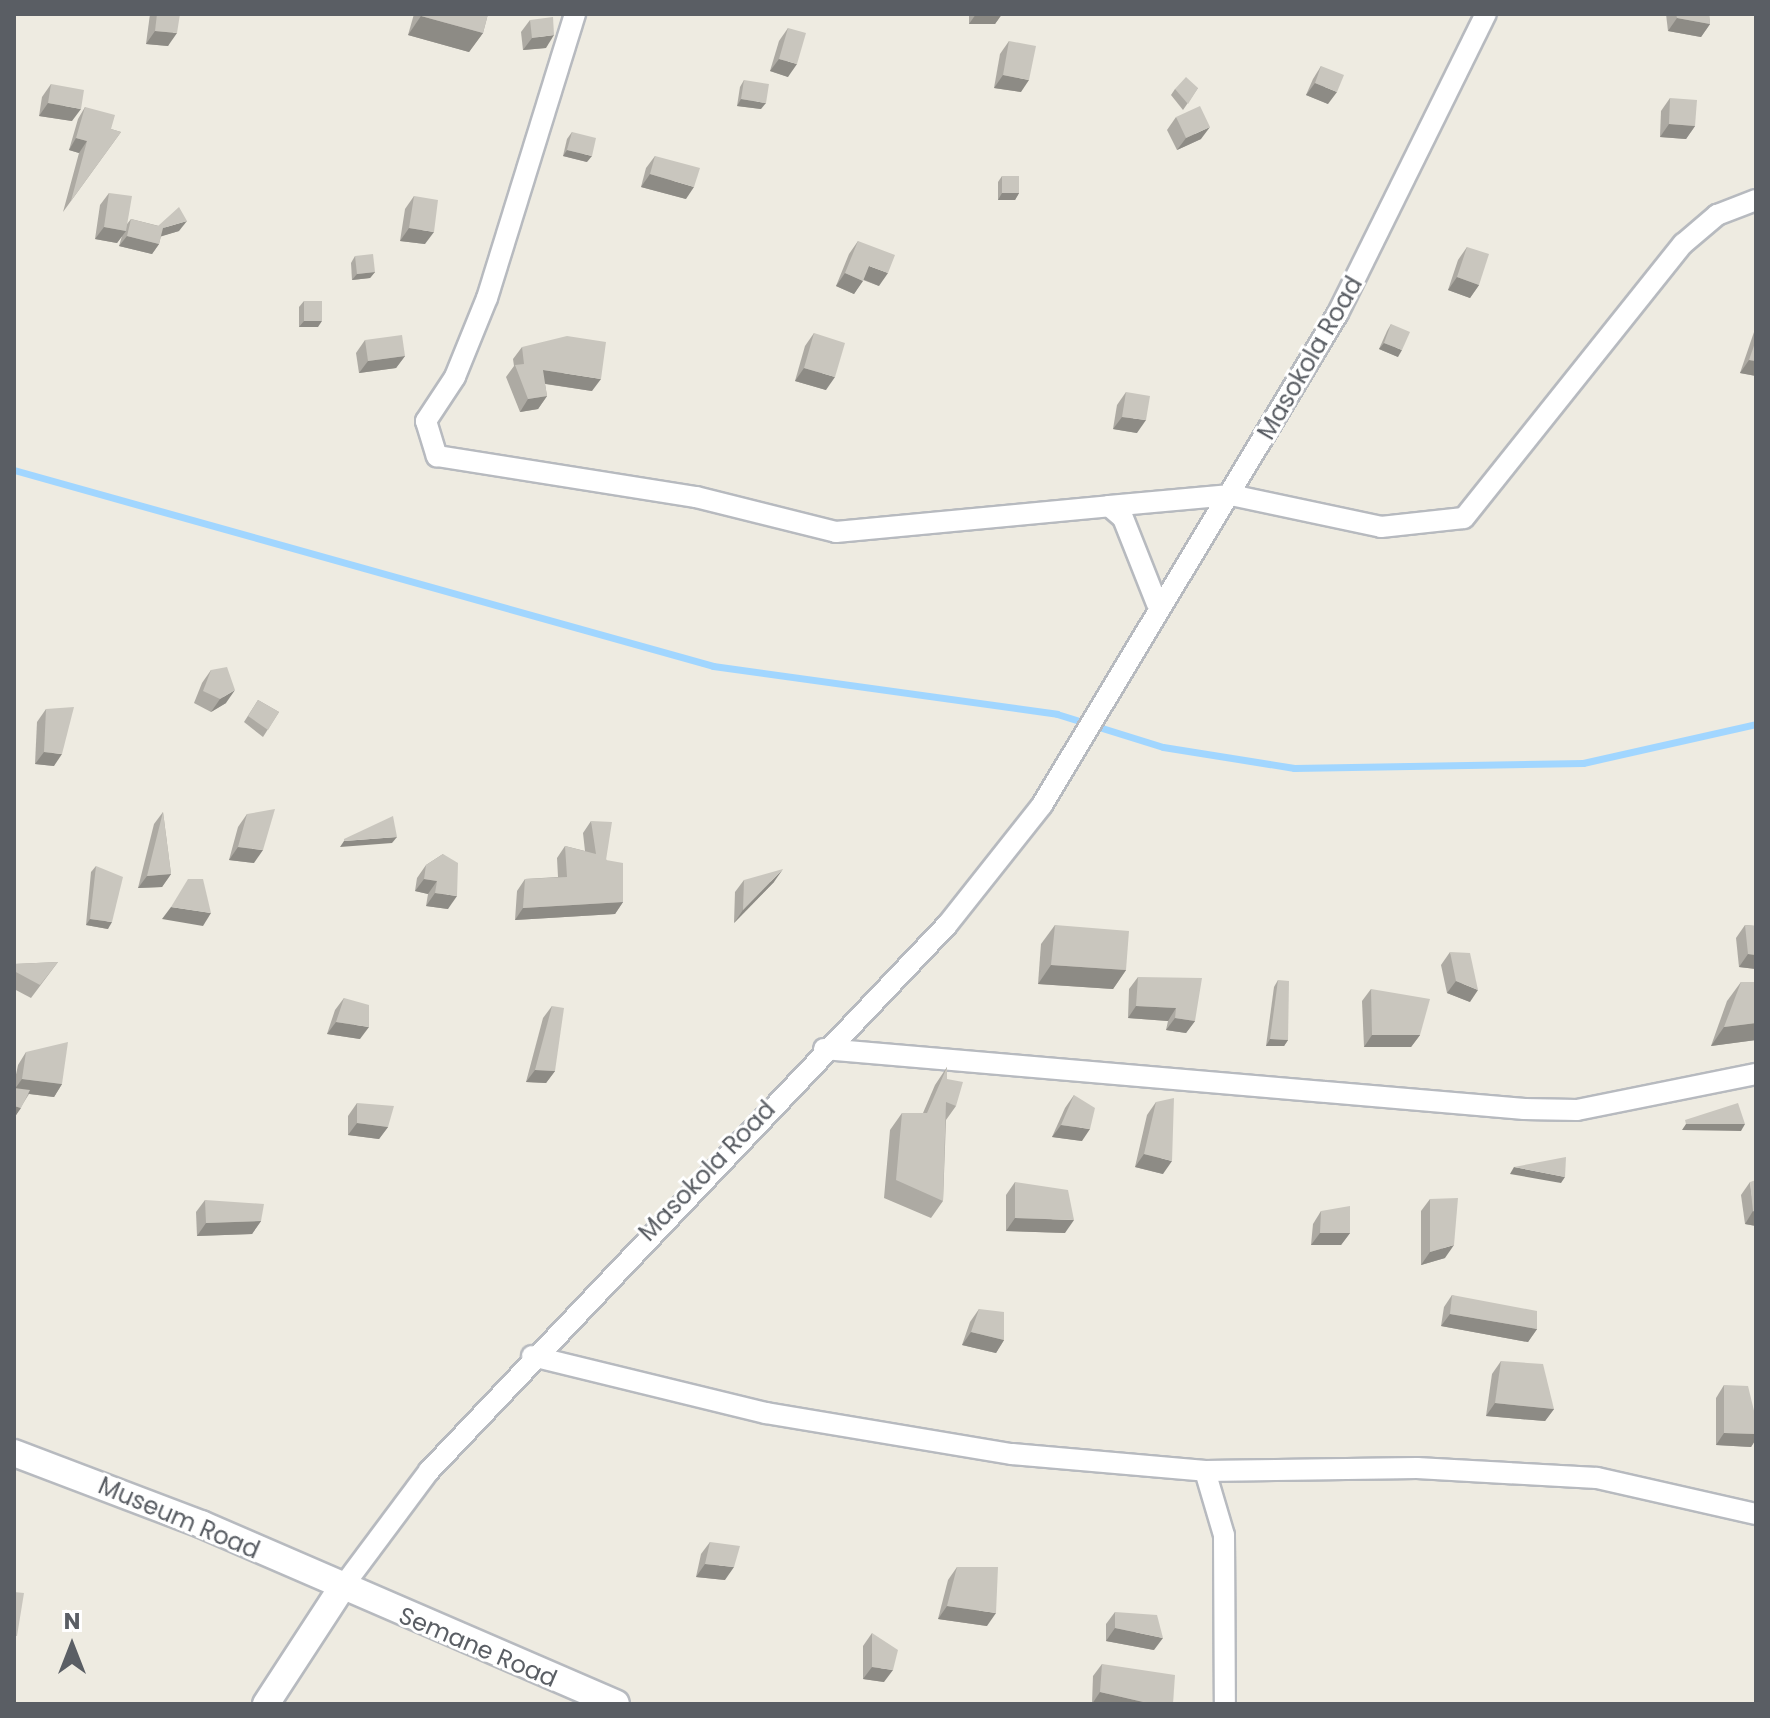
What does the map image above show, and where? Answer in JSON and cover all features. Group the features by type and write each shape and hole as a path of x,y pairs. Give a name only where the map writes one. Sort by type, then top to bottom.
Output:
{"street":[{"path":"575,14 487,298 455,377 426,421 437,456 696,497 836,532 1231,495 1381,527 1464,518 1683,244 1717,215 1756,200"},
{"name":"Masokola Road","path":"341,1589 429,1471 532,1356 824,1049 947,925 1074,755 1157,604 1231,495 1338,313 1486,14"},
{"path":"1109,506 1123,518 1157,604"},
{"path":"824,1049 1524,1109 1577,1110 1756,1074"},
{"path":"532,1356 766,1413 1012,1454 1205,1471 1417,1468 1597,1478 1756,1514"},
{"name":"Museum Road","path":"14,1453 201,1524 341,1589"},
{"path":"1205,1471 1224,1535 1225,1704"},
{"path":"266,1704 341,1589"},
{"name":"Semane Road","path":"341,1589 616,1704"}],"building":[{"path":"157,14 180,14 177,33 155,31"},
{"path":"422,14 488,14 483,33"},
{"path":"1676,14 1709,14 1710,24 1677,18"},
{"path":"553,17 554,35 532,38 530,20"},
{"path":"788,28 806,33 797,64 779,59"},
{"path":"1009,41 1036,46 1029,80 1003,75"},
{"path":"1321,66 1344,75 1337,92 1315,83"},
{"path":"1186,77 1198,88 1188,104 1175,89"},
{"path":"744,80 769,84 766,103 741,99"},
{"path":"51,84 84,90 81,109 48,103"},
{"path":"1670,98 1697,100 1695,126 1669,124"},
{"path":"1200,106 1210,127 1186,138 1176,117"},
{"path":"85,107 115,115 111,129 121,132 71,201 87,141 76,138"},
{"path":"572,132 596,138 592,156 567,150"},
{"path":"655,156 700,168 694,187 650,174"},
{"path":"1002,176 1019,176 1019,193 1002,193"},
{"path":"109,193 132,196 126,231 104,227"},
{"path":"414,196 438,200 434,232 409,228"},
{"path":"179,207 187,221 163,228 159,244 127,236 131,219 158,226"},
{"path":"858,241 895,255 888,273 869,266 863,281 845,273"},
{"path":"1467,247 1489,254 1479,285 1457,277"},
{"path":"373,254 375,272 357,274 355,256"},
{"path":"304,301 322,301 322,321 304,321"},
{"path":"1391,324 1410,332 1402,350 1384,343"},
{"path":"814,333 845,343 835,377 804,368"},
{"path":"402,335 405,356 368,361 365,340"},
{"path":"567,336 606,342 601,379 543,370 547,396 528,399 515,365 524,364 522,347"},
{"path":"1756,340 1756,361 1749,360"},
{"path":"1126,392 1150,396 1146,420 1122,417"},
{"path":"227,667 235,690 220,699 203,691 211,670"},
{"path":"258,700 279,712 268,730 248,716"},
{"path":"74,707 62,754 44,752 46,709"},
{"path":"275,809 263,850 238,847 247,814"},
{"path":"163,812 171,874 147,876"},
{"path":"393,816 397,837 344,841 344,839"},
{"path":"591,821 612,822 606,860 623,863 623,902 523,908 525,879 567,877 565,846 596,854"},
{"path":"443,854 458,863 457,896 435,893 437,881 424,879 426,865"},
{"path":"96,866 123,877 112,922 90,919"},
{"path":"783,869 743,910 744,880"},
{"path":"188,879 203,879 211,913 171,907"},
{"path":"1055,925 1129,931 1126,970 1051,965"},
{"path":"1745,925 1756,926 1756,955 1748,954"},
{"path":"1450,952 1470,953 1478,990 1456,981"},
{"path":"58,962 40,985 14,971 14,964"},
{"path":"1138,977 1202,978 1195,1021 1175,1018 1176,1008 1136,1006"},
{"path":"1278,980 1289,981 1288,1040 1270,1039"},
{"path":"1741,982 1756,982 1756,1023 1724,1027"},
{"path":"1371,989 1430,999 1420,1035 1372,1035"},
{"path":"344,998 369,1005 369,1027 336,1022"},
{"path":"552,1006 564,1008 555,1071 535,1070"},
{"path":"68,1042 62,1084 22,1079 26,1052"},
{"path":"947,1067 947,1079 963,1082 956,1106 946,1102 943,1201 896,1180 902,1113 927,1113"},
{"path":"14,1088 30,1090 21,1108 14,1106"},
{"path":"1074,1095 1095,1108 1090,1129 1061,1125"},
{"path":"1174,1098 1172,1161 1144,1154 1156,1102"},
{"path":"357,1103 394,1106 388,1127 357,1123"},
{"path":"1738,1103 1745,1124 1686,1124 1685,1120"},
{"path":"1566,1157 1565,1177 1514,1167"},
{"path":"1756,1180 1756,1212 1753,1211 1750,1182"},
{"path":"1015,1182 1068,1190 1074,1220 1015,1218"},
{"path":"1458,1198 1454,1245 1430,1252 1430,1199"},
{"path":"205,1200 264,1204 261,1221 206,1223"},
{"path":"1350,1206 1350,1233 1320,1233 1321,1211"},
{"path":"1452,1295 1537,1311 1537,1329 1450,1314"},
{"path":"979,1309 1004,1312 1004,1340 971,1332"},
{"path":"1501,1361 1543,1364 1554,1409 1495,1403"},
{"path":"1724,1385 1748,1386 1756,1419 1756,1434 1724,1433"},
{"path":"710,1542 740,1546 734,1567 705,1564"},
{"path":"957,1567 998,1567 996,1613 947,1606"},
{"path":"14,1592 24,1593 17,1636 14,1636"},
{"path":"1115,1612 1157,1615 1163,1638 1115,1628"},
{"path":"872,1633 898,1650 893,1670 872,1667"},
{"path":"1102,1664 1175,1675 1173,1704 1152,1704 1100,1692"}],"waterway":[{"path":"14,470 713,666 1057,714 1163,747 1294,768 1583,763 1756,724"}]}
